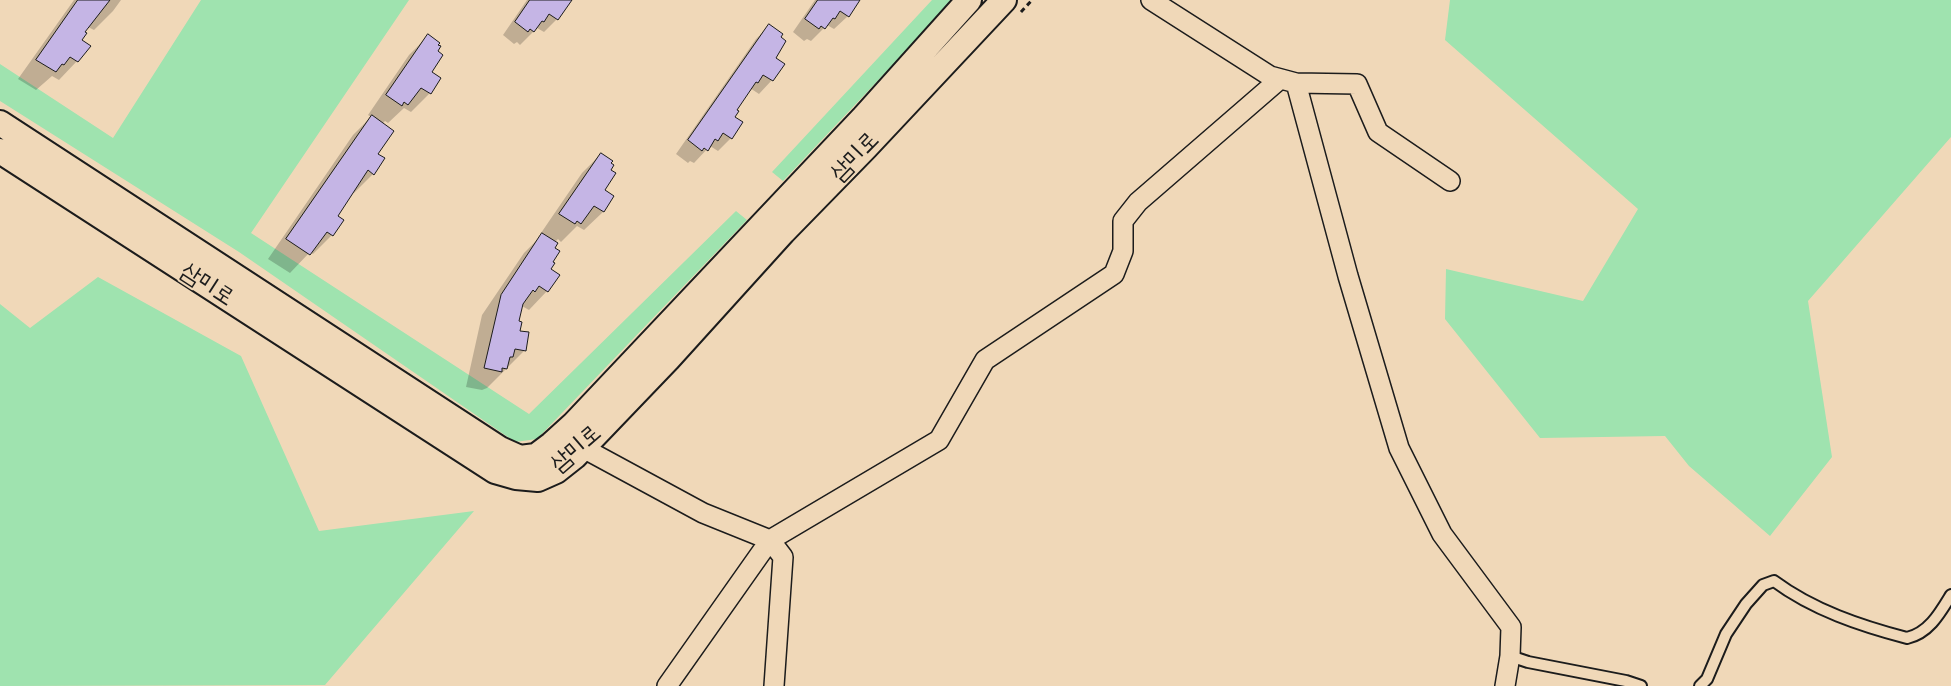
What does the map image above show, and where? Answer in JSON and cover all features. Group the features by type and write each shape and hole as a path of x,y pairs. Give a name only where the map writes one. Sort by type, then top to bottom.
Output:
{"street":[{"name":"삼미로","path":"0,123 500,449 520,458 536,456 572,425 658,335 864,117 969,0"},
{"path":"1151,0 1270,76 1288,81 1357,84 1378,132 1450,181"},
{"name":"삼미로","path":"0,151 495,471 516,477 538,479 556,471 583,448 674,352 783,232 866,147 1012,7"},
{"path":"667,686 770,540 938,440 985,360 1114,274 1123,251 1123,221 1138,202 1288,81"},
{"path":"1288,81 1399,448 1442,534 1511,627 1510,656 1505,686"},
{"path":"583,448 703,513 770,540 783,557 774,686"}],"lane":[{"path":"1700,686 1707,679 1726,634 1746,604 1763,585 1774,581 1839,617 1907,638 1917,636 1930,626 1951,595"},
{"path":"1510,656 1528,662 1617,679 1641,686"}],"path":[{"path":"1012,7 1032,0"}],"green space":[{"path":"201,0 409,0 251,233 529,414 736,211 747,220 537,439 515,442 239,252 0,101 0,64 113,138"},
{"path":"932,0 954,0 783,181 772,172"},
{"path":"1450,0 1951,0 1951,137 1808,301 1832,457 1770,536 1689,466 1665,436 1540,438 1445,319 1446,269 1583,301 1638,209 1445,40"},
{"path":"98,277 241,356 319,531 474,511 325,685 0,686 0,304 30,328"}],"building":[{"path":"78,0 110,0 85,32 87,33 82,40 91,46 78,62 70,57 56,72 36,60"},
{"path":"530,0 572,0 558,20 549,14 534,32 530,29 528,32 515,22"},
{"path":"818,0 860,0 849,17 840,11 825,29 821,26 819,29 805,19"},
{"path":"769,24 783,34 781,37 786,41 776,58 785,64 773,81 763,75 758,83 756,82 737,110 739,111 735,117 743,122 732,139 723,133 718,141 715,139 708,151 704,148 702,151 688,140"},
{"path":"428,34 440,43 438,45 441,46 438,51 443,55 432,72 441,78 431,94 421,88 408,105 404,102 402,106 386,95"},
{"path":"372,115 394,131 378,154 385,158 374,175 368,170 338,216 344,220 333,236 327,232 310,255 286,239"},
{"path":"601,153 613,161 611,163 614,165 611,170 616,173 605,190 614,196 604,212 594,206 581,224 577,221 575,224 559,214"},
{"path":"542,233 558,243 555,248 560,251 551,269 560,275 548,292 539,286 535,292 533,290 523,304 519,321 522,322 520,331 529,332 526,351 515,349 513,357 510,357 507,369 502,368 502,372 484,368 501,295"}]}
